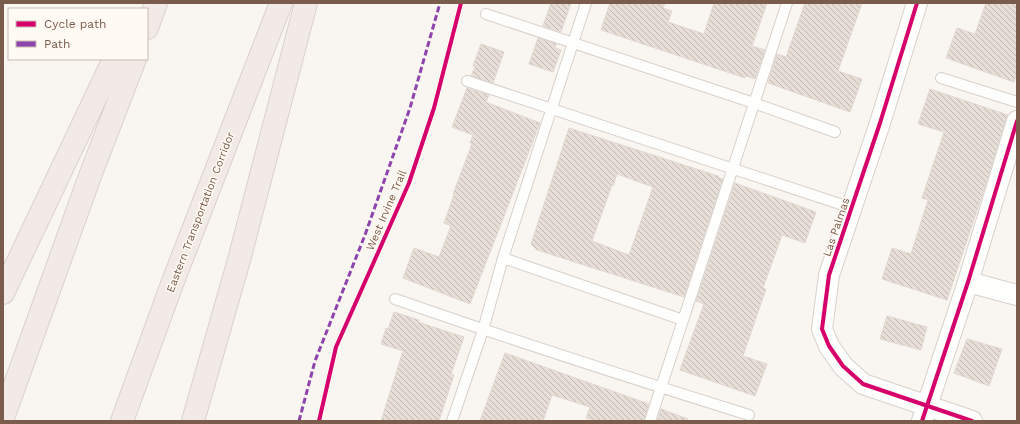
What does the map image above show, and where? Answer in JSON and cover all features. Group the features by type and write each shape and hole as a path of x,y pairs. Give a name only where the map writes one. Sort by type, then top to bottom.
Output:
{"highway":[{"path":"148,25 156,3"},
{"name":"Eastern Transportation Corridor","path":"122,421 172,284 281,3"},
{"path":"193,421 239,260 306,3"},
{"path":"3,293 114,60"},
{"path":"3,418 88,183 135,60"}],"street":[{"name":"Las Palmas","path":"917,3 880,123 829,275 822,329 829,346 843,366 863,384 924,413 972,421"},
{"path":"924,413 968,282 1017,122"},
{"path":"968,282 1017,295"}],"lane":[{"path":"452,421 483,330 503,258 586,3"},
{"path":"650,421 787,3"},
{"path":"486,14 754,103 835,132"},
{"path":"941,78 1017,102"},
{"path":"467,81 852,208"},
{"path":"503,258 683,320"},
{"path":"395,299 483,330 749,415"}],"building":[{"path":"551,3 571,3 561,32 543,26"},
{"path":"610,3 665,3 663,8 672,11 668,22 704,34 714,3 767,3 752,46 765,50 755,79 746,76 745,78 601,30"},
{"path":"805,3 862,3 838,71 862,79 850,112 768,83 777,54 786,57"},
{"path":"986,3 1017,3 1017,72 1014,82 946,58 957,28 975,34"},
{"path":"538,38 556,44 555,48 561,50 553,72 529,64"},
{"path":"481,44 504,52 493,83 471,76"},
{"path":"467,88 489,95 486,102 540,123 470,304 403,278 414,248 439,257 451,226 444,223 454,195 453,194 472,144 470,143 473,135 452,127"},
{"path":"930,89 1008,115 947,300 882,279 892,248 911,254 928,200 922,198 944,132 918,124"},
{"path":"569,128 718,176 723,179 684,297 537,250 531,244","holes":["617,174 653,187 629,255 592,241"]},
{"path":"735,183 816,212 805,243 782,235 763,288 766,289 743,356 767,364 755,396 680,370 704,304 696,301"},
{"path":"394,312 419,320 418,322 464,337 451,374 454,375 439,421 381,421 403,351 381,344 386,328 388,329"},
{"path":"887,316 927,327 921,350 880,339"},
{"path":"967,339 1002,349 989,386 954,373"},
{"path":"505,353 649,404 644,421 596,421 586,418 590,407 552,395 543,421 480,421"},
{"path":"661,409 688,419 688,421 657,421"}],"marked path":[{"path":"299,421 315,361 365,235 410,108 440,3"}],"cycle path":[{"name":"West Irvine Trail","path":"319,421 336,347 409,183 434,108 461,3"},
{"path":"917,3 880,123 829,275 822,329 829,346 843,366 863,384 972,421"},
{"path":"922,421 968,282 1017,121"}]}
